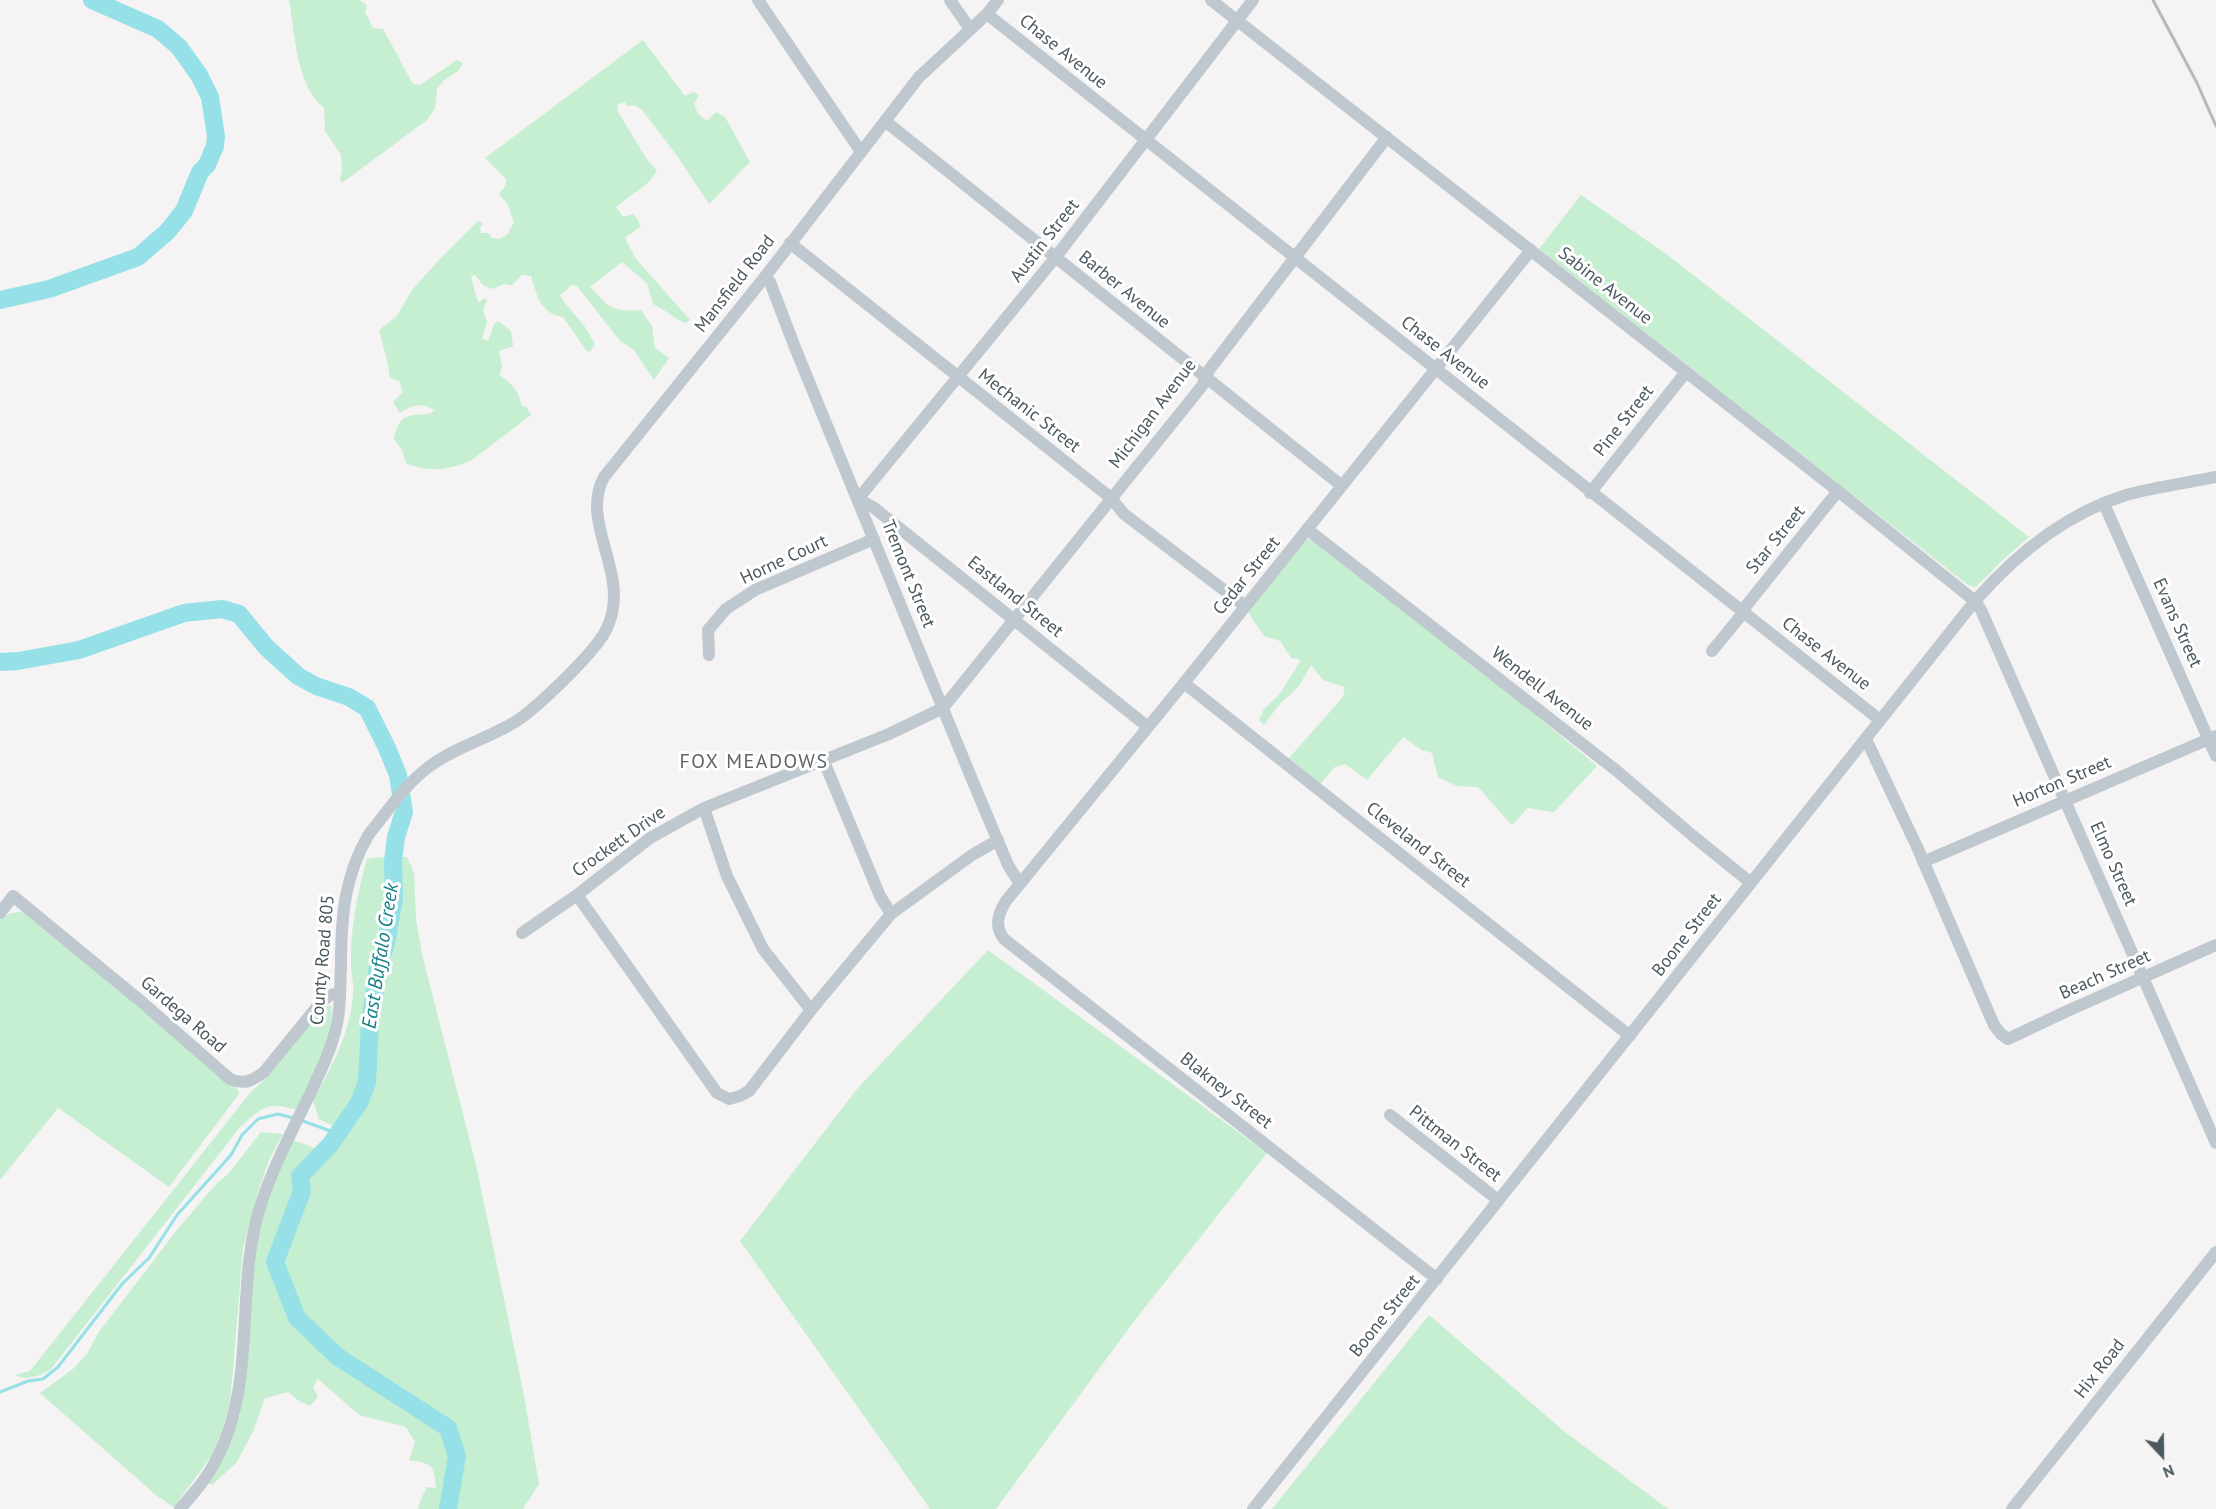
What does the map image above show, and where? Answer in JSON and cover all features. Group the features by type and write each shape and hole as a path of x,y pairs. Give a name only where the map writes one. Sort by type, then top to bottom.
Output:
{"street":[{"path":"758,0 861,152"},
{"path":"950,0 970,29"},
{"name":"Mansfield Road","path":"614,607 613,579 597,513 597,499 601,484 609,470 764,278 919,77 987,14 998,0"},
{"name":"Sabine Avenue","path":"1211,0 1975,601"},
{"name":"Austin Street","path":"858,499 1055,258 1253,0"},
{"name":"Chase Avenue","path":"987,14 1880,720"},
{"name":"Barber Avenue","path":"885,121 1342,486"},
{"name":"Michigan Avenue","path":"943,708 1202,386 1209,370 1387,137"},
{"name":"Mechanic Street","path":"790,243 1112,498 1124,514 1245,606"},
{"name":"Cedar Street","path":"998,927 1001,909 1020,884 1531,250"},
{"name":"Tremont Street","path":"764,278 770,282 1008,865 1020,884"},
{"name":"Pine Street","path":"1590,492 1686,372"},
{"name":"Boone Street","path":"1253,1509 1975,601 2008,565 2028,547 2054,529 2104,504 2148,490 2216,477"},
{"name":"Star Street","path":"1712,651 1838,491"},
{"name":"Eastland Street","path":"858,499 873,507 1148,728"},
{"name":"Evans Street","path":"2104,504 2212,738 2216,756"},
{"name":"Wendell Avenue","path":"1307,529 1617,771 1751,883"},
{"name":"Horne Court","path":"709,656 708,630 726,609 755,590 874,539"},
{"name":"Elmo Street","path":"1975,601 1981,610 2216,1143"},
{"name":"County Road 805","path":"180,1509 211,1469 230,1428 239,1387 246,1273 251,1240 267,1187 321,1072 337,1024 345,895 357,857 369,834 413,780 441,758 516,721 533,708 593,648 605,631 614,607"},
{"name":"Cleveland Street","path":"1184,683 1630,1036"},
{"name":"Crockett Drive","path":"522,933 650,838 704,808 889,734 943,708"},
{"name":"Horton Street","path":"1923,862 2212,738"},
{"path":"1866,739 1923,862"},
{"path":"823,759 880,896 891,914"},
{"path":"704,808 727,876 763,949 811,1010"},
{"path":"576,895 695,1065 717,1094 729,1099 749,1090 811,1010 891,914 972,855 998,840"},
{"name":"Beach Street","path":"1923,862 1994,1025 2008,1039 2216,945"},
{"name":"Gardega Road","path":"0,913 13,896 236,1082 247,1083 264,1072 321,1002 330,995 340,993"},
{"name":"Blakney Street","path":"998,927 1004,939 1011,945 1437,1279"},
{"name":"Pittman Street","path":"1390,1116 1498,1200"},
{"name":"Hix Road","path":"2012,1509 2215,1259"}],"green space":[{"path":"289,0 359,0 367,5 365,12 373,28 383,29 413,84 420,85 457,60 463,63 459,70 444,80 437,89 435,108 427,120 342,183 340,179 341,155 325,131 324,108 315,98 302,73"},
{"path":"643,40 685,96 693,92 699,95 694,104 698,114 707,121 716,112 725,117 750,162 709,204 678,157 642,110 635,105 627,106 625,102 617,105 618,112 648,161 657,170 644,186 616,207 623,217 634,214 641,226 625,238 636,259 690,320 685,323 653,304 647,283 622,262 590,287 611,307 641,310 652,326 655,348 669,358 654,380 634,350 620,341 577,286 572,285 560,295 595,344 590,352 586,350 563,317 544,308 531,276 522,275 512,285 504,284 493,289 483,285 475,275 471,277 478,303 484,298 487,300 483,311 487,322 482,338 488,341 495,322 500,322 511,331 513,346 499,351 502,368 499,375 514,388 521,405 527,408 531,415 472,460 439,469 422,468 406,463 402,450 394,439 399,423 412,415 432,413 434,410 425,406 417,406 400,413 393,402 403,392 399,381 390,378 379,330 397,316 412,290 478,221 483,223 480,228 481,233 488,233 492,238 499,239 507,235 514,222 507,203 499,194 506,185 506,179 485,158"},
{"path":"1581,195 1669,256 2029,537 1976,587 1968,585 1539,249"},
{"path":"1314,540 1511,695 1597,766 1554,812 1528,808 1512,825 1478,787 1457,786 1438,777 1432,753 1422,750 1403,737 1367,780 1345,764 1335,767 1320,784 1289,758 1343,697 1345,687 1323,680 1311,665 1299,686 1278,706 1264,725 1259,720 1264,709 1279,695 1301,660 1291,658 1280,641 1264,636 1248,612 1304,541"},
{"path":"407,857 414,873 416,919 422,954 476,1165 523,1390 539,1484 523,1509 418,1509 427,1487 436,1488 435,1480 431,1466 409,1460 415,1442 406,1427 359,1415 318,1379 313,1387 318,1397 310,1406 288,1392 265,1398 254,1429 237,1462 212,1485 207,1483 222,1461 240,1415 252,1268 265,1207 293,1140 318,1149 335,1127 319,1119 313,1101 339,1050 348,1023 353,991 351,963 353,924 367,859"},
{"path":"22,912 32,917 238,1090 239,1094 169,1187 58,1108 0,1180 0,919 11,913"},
{"path":"988,950 1267,1153 1135,1320 996,1509 930,1509 740,1241 857,1089"},
{"path":"331,1005 332,1016 326,1043 298,1110 279,1106 267,1107 241,1126 51,1369 33,1377 24,1378 15,1375 30,1371 250,1093 266,1078 322,1008"},
{"path":"261,1132 283,1134 269,1160 243,1248 230,1402 212,1455 174,1507 157,1496 40,1393 73,1369 87,1354 98,1333 177,1230 216,1184 229,1173"},
{"path":"1429,1315 1565,1432 1668,1509 1272,1509"}],"waterway":[{"name":"East Buffalo Creek","path":"0,300 49,289 138,257 167,232 184,211 200,172 207,165 215,146 216,136 210,97 199,75 179,47 158,29 92,0"},
{"name":"East Buffalo Creek","path":"0,662 79,650 184,613 222,609 239,614 266,647 298,676 316,686 349,697 367,708 398,775 404,812 396,837 393,861 394,898 386,944 378,965 370,1022 367,1082 359,1103 330,1145 300,1176 302,1191 275,1262 297,1318 338,1357 448,1428 457,1456 448,1509"},
{"path":"0,1392 28,1381 43,1379 58,1367 122,1284 149,1258 177,1215 231,1155 242,1135 258,1119 278,1114 294,1118"},
{"path":"300,1120 339,1134"}],"railway":[{"path":"2153,0 2197,83 2216,126"}],"district":[{"name":"FOX MEADOWS","path":"754,762"}]}
